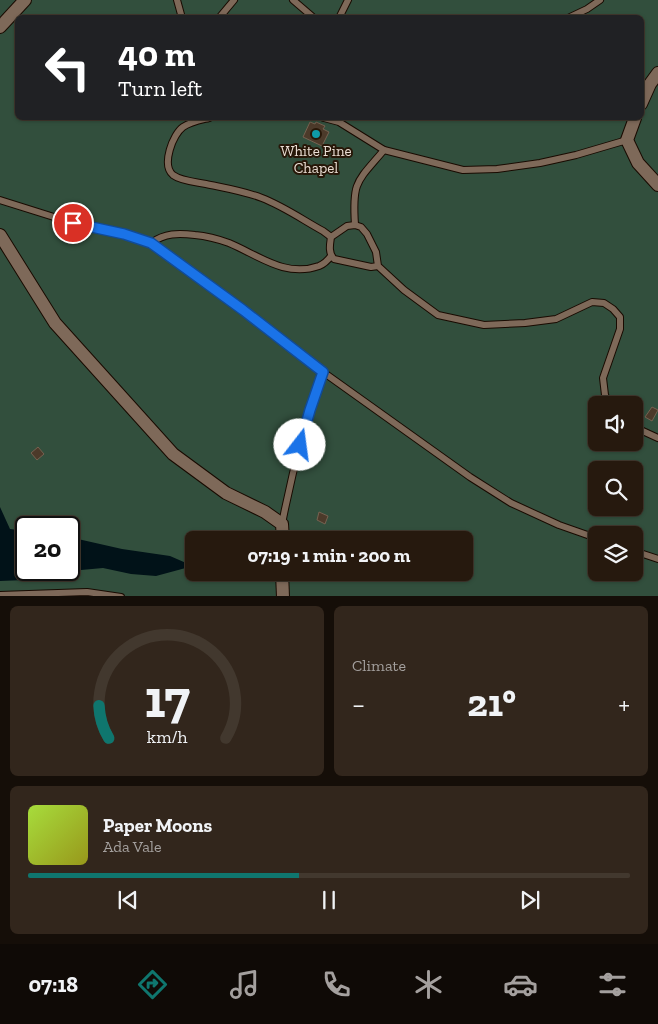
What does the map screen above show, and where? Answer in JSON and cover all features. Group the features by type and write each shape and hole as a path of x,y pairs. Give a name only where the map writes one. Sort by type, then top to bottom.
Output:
{"street":[{"path":"0,28 25,0"},
{"path":"644,97 658,73"},
{"path":"634,120 627,140 638,163 658,185"},
{"path":"0,235 55,324 173,454 226,493 265,512 282,524 282,531"},
{"path":"282,581 283,596"}],"lane":[{"path":"177,0 181,15"},
{"path":"222,15 234,0"},
{"path":"293,0 310,15"},
{"path":"340,15 348,0"},
{"path":"574,15 600,0"},
{"path":"203,120 182,127 174,140 168,162 168,167 173,174 182,179 263,198 331,237"},
{"path":"340,120 384,150 463,170 497,169 540,163 627,140"},
{"path":"355,225 354,190 359,179 384,150"},
{"path":"0,200 73,223 124,234 151,243 243,310 323,372 470,477 511,503 559,525 588,535"},
{"path":"151,243 162,236 171,234 181,233 202,236 227,242 271,264 287,269 321,266 331,256 331,237 347,226 355,225 361,227 367,234 376,252 378,266 404,290 438,315 484,325 526,324 556,319 592,302 604,303 620,317 620,329 616,346 603,378 606,396"},
{"path":"331,256 342,262 371,267 378,266"},
{"path":"282,524 290,480 323,372"},
{"path":"643,431 658,438"},
{"path":"643,554 658,559"},
{"path":"0,595 87,592 121,596"}],"green space":[{"path":"0,0 658,0 658,596 0,596"}],"shaded area":[{"path":"0,507 10,529 15,530 15,580 0,581"},
{"path":"80,539 122,549 170,556 185,563 185,568 156,576 131,574 103,568 80,570"}],"building":[{"name":"White Pine Chapel","path":"310,122 315,124 316,122 325,126 323,129 329,132 322,146 303,137"},
{"path":"652,407 658,410 652,421 645,417"},
{"path":"38,447 44,454 37,460 31,453"},
{"path":"319,512 328,516 325,524 317,520"}],"place":[{"name":"White Pine Chapel","path":"316,134"}],"route":[{"path":"73,223 124,234 151,243 243,310 323,372 300,445"}]}
